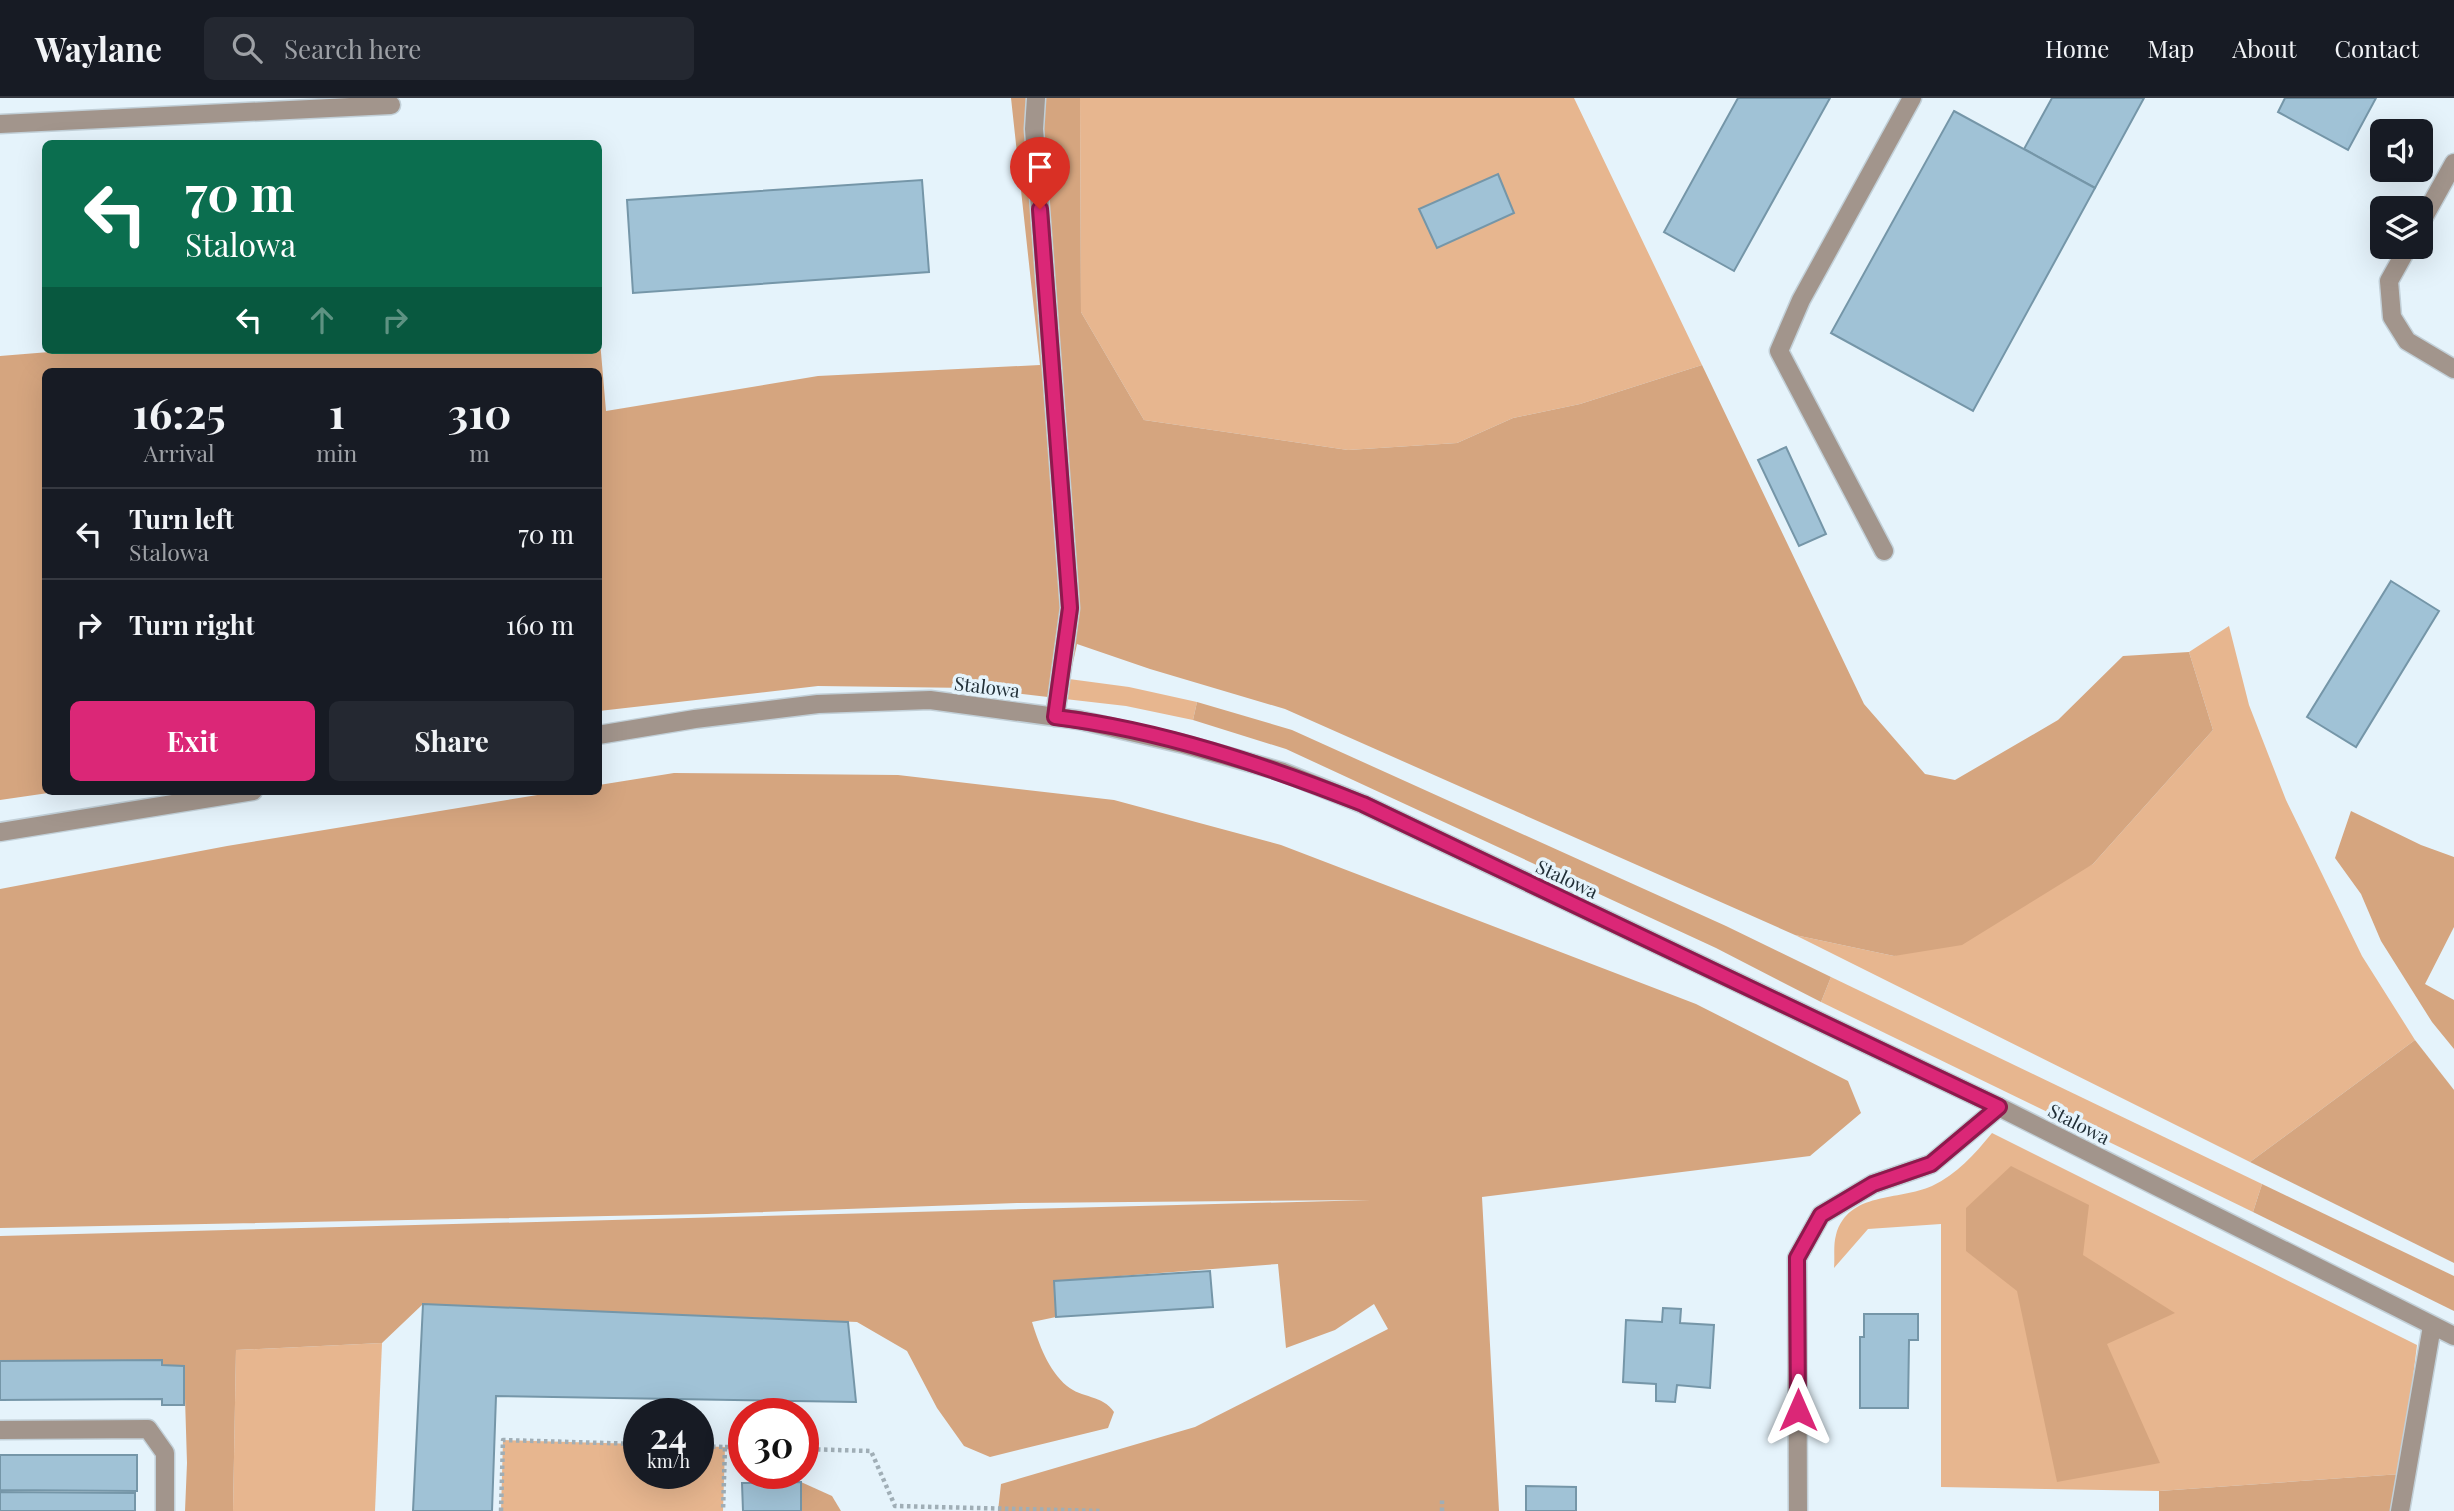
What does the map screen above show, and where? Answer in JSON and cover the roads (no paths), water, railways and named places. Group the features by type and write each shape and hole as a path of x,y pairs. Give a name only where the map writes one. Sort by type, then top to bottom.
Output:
{"street":[{"path":"1036,98 1034,129 1070,608 1055,717"},
{"path":"1884,551 1779,351 1801,300 1912,98"},
{"path":"0,124 391,105"},
{"path":"2433,201 2454,163"},
{"path":"2401,259 2389,281 2392,317 2407,341 2454,369"},
{"name":"Stalowa","path":"602,734 695,719 830,704 930,700 1055,717 1184,744 1283,772 1363,804 1999,1107 2454,1336"},
{"path":"0,832 228,795"},
{"path":"1798,1511 1797,1258 1821,1215 1873,1184 1931,1164 1999,1107"},
{"path":"2400,1511 2432,1326"},
{"path":"0,1430 148,1429 165,1454 165,1511"}]}
